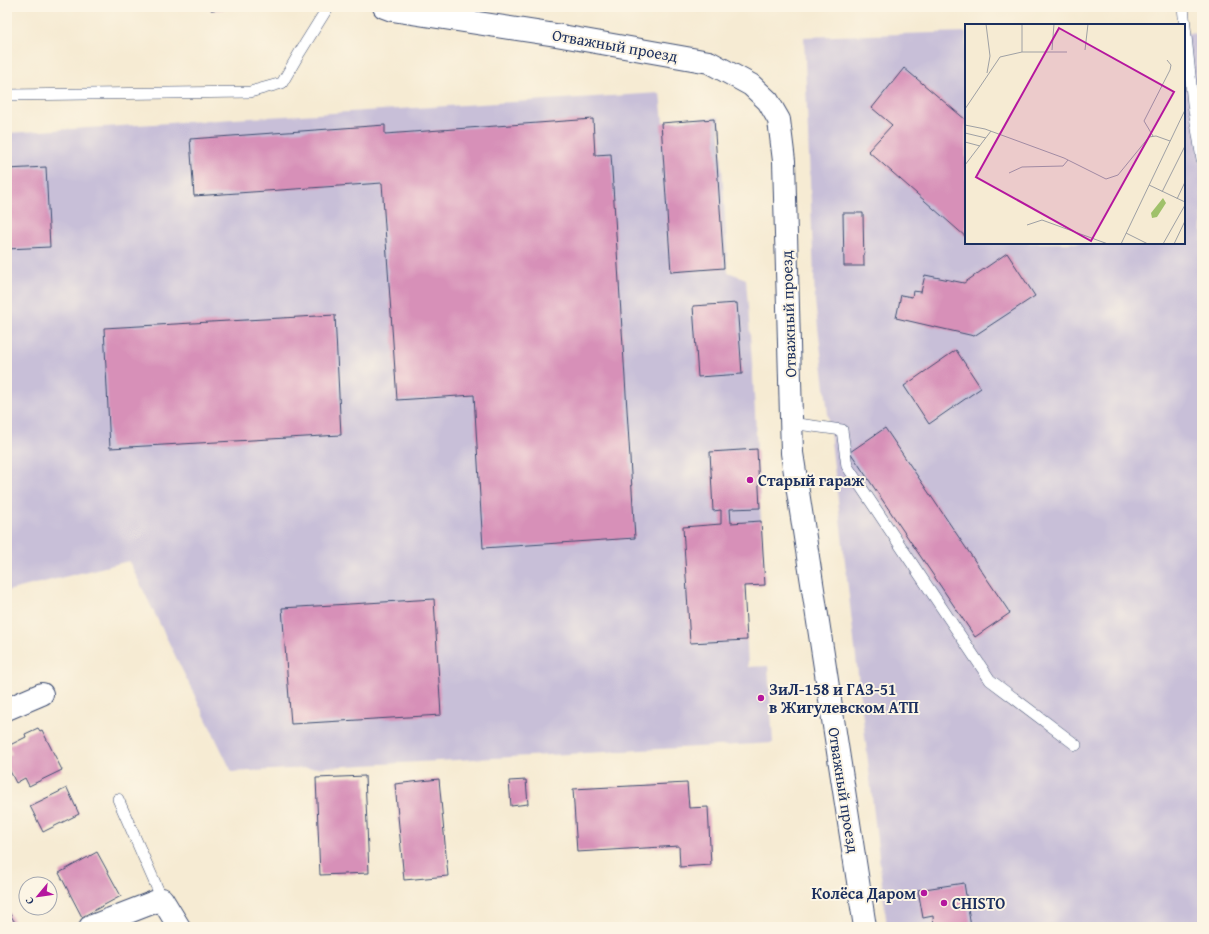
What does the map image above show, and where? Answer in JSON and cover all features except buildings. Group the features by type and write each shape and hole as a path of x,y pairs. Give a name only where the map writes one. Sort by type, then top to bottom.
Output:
{"street":[{"name":"Отважный проезд","path":"384,7 392,10 556,34 709,62 750,85 768,101 779,120 784,161 792,454 865,927"},
{"path":"7,708 42,694"},
{"path":"90,927 162,899 179,927"}],"lane":[{"path":"7,95 250,92 276,85 282,83 328,7"},
{"path":"1183,7 1185,24"},
{"path":"1185,26 1193,104 1202,159"},
{"path":"790,423 842,430 847,466 990,680 1076,745"},
{"path":"118,799 162,899"}],"shaded area":[{"path":"965,32 965,244 1185,244 1185,33 1202,34 1202,927 887,927 815,301 804,37"},
{"path":"660,93 663,122 719,117 728,272 746,279 765,585 744,586 748,667 768,666 773,743 232,772 129,561 7,591 7,133"}],"place":[{"name":"Старый гараж","path":"750,480"},
{"name":"ЗиЛ-158 и ГАЗ-51 в Жигулевском АТП","path":"761,698"},
{"name":"Колёса Даром","path":"924,893"},
{"name":"CHISTO","path":"944,903"}]}
